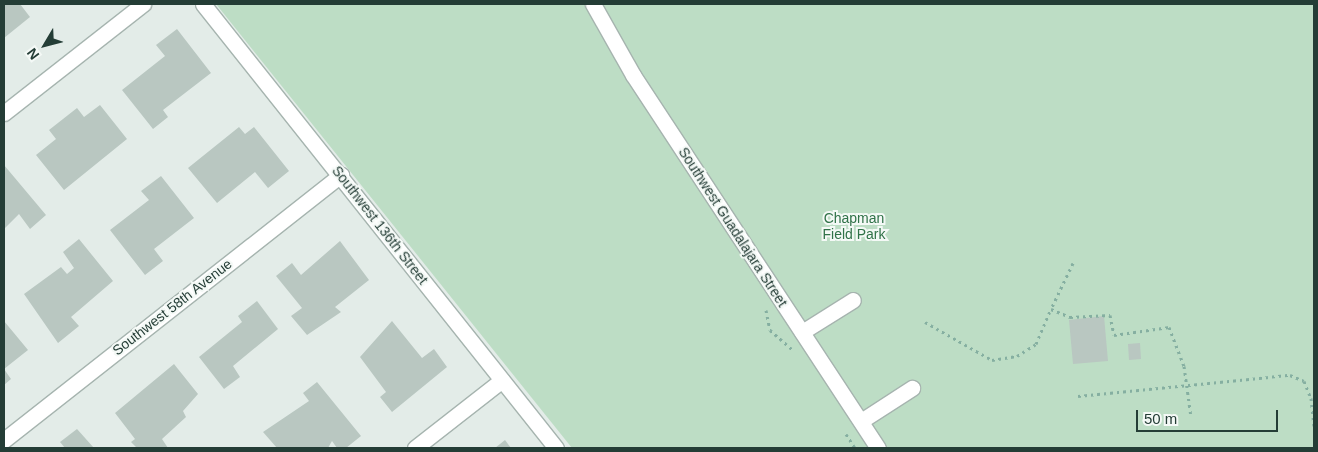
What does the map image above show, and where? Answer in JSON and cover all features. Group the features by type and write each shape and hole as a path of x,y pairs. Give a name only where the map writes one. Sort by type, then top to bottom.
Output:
{"street":[{"path":"4,113 143,4"},
{"name":"Southwest 136th Street","path":"203,4 341,175 556,448"},
{"name":"Southwest Guadalajara Street","path":"593,4 632,75 878,448"},
{"name":"Southwest 58th Avenue","path":"4,440 341,175"},
{"path":"802,332 853,300"},
{"path":"415,448 502,380"},
{"path":"861,420 912,388"}],"path":[{"path":"925,322 992,360 1017,356 1036,344 1074,263"},
{"path":"1051,309 1070,317 1110,315 1114,334 1170,328 1184,366 1191,417"},
{"path":"1078,396 1290,374 1304,381 1311,398 1314,426"}],"green space":[{"name":"Chapman Field Park","path":"216,4 1314,4 1314,448 572,448"}],"building":[{"path":"4,4 20,4 30,17 4,38"},
{"path":"177,29 211,73 163,110 168,117 153,129 122,90 165,56 156,45"},
{"path":"100,105 127,139 64,190 36,155 56,139 49,130 77,108 84,117"},
{"path":"239,127 245,134 254,127 289,171 268,188 255,172 217,203 188,168"},
{"path":"4,165 46,215 30,229 19,214 4,229"},
{"path":"161,176 194,218 154,249 163,261 145,275 110,230 149,200 141,191"},
{"path":"79,239 113,281 71,317 79,326 58,343 24,294 61,267 67,274 74,268 63,252"},
{"path":"340,241 369,280 335,307 341,312 307,335 291,316 302,308 276,276 292,263 301,275"},
{"path":"257,301 278,329 233,366 240,377 224,389 199,357 242,322 238,316"},
{"path":"1104,316 1108,361 1073,364 1069,320"},
{"path":"4,321 28,350 4,369"},
{"path":"392,321 422,358 434,349 447,367 392,412 380,397 386,392 360,357"},
{"path":"1140,343 1141,359 1129,360 1128,344"},
{"path":"174,364 198,394 183,411 186,417 162,439 168,448 137,448 131,442 135,439 115,413"},
{"path":"4,369 11,379 4,385"},
{"path":"317,382 361,436 346,448 337,448 332,441 328,448 277,448 263,432 309,401 303,393"},
{"path":"77,429 94,448 65,448 60,442"},
{"path":"505,440 511,448 495,448"}]}
